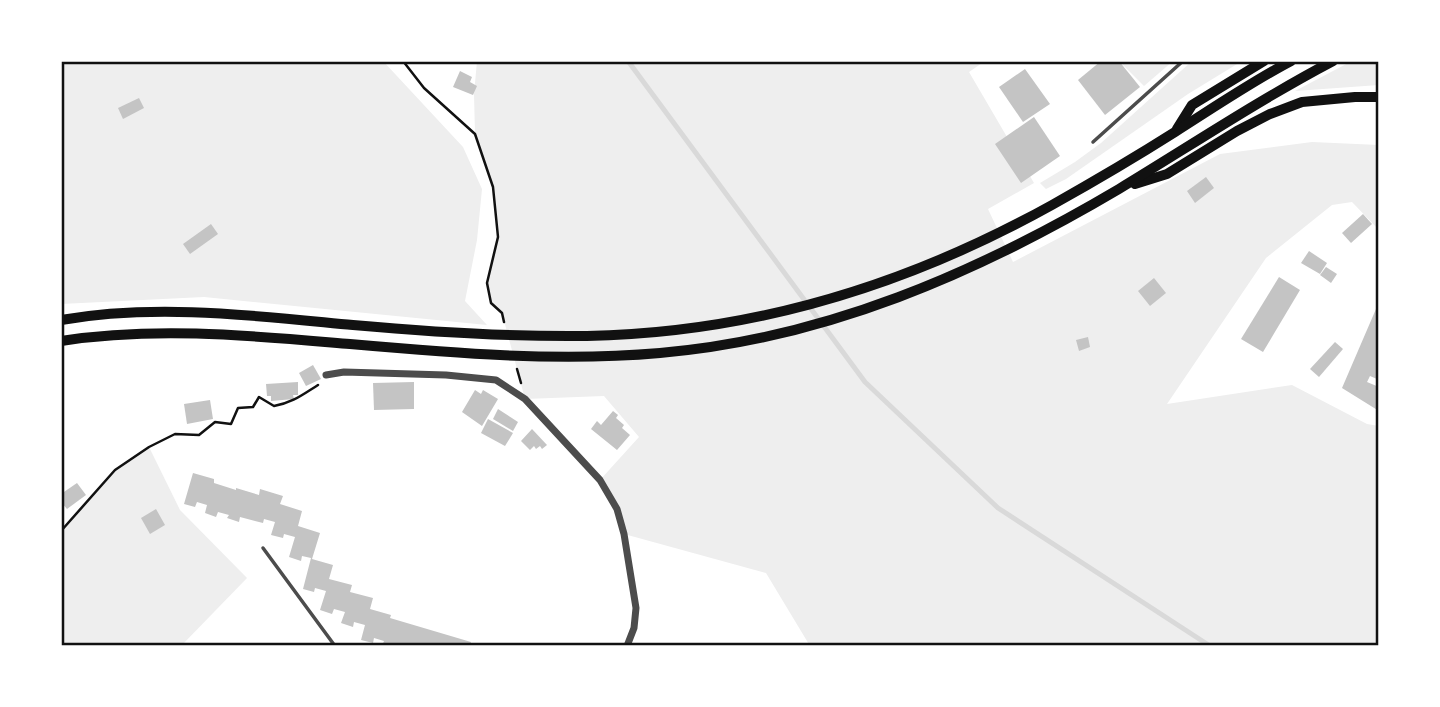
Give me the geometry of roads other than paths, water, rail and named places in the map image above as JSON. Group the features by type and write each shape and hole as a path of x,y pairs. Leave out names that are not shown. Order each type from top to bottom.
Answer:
{"highway":[{"path":"1175,132 1192,105 1264,61"},
{"path":"61,320 146,313 215,314 590,336 712,327 764,317 869,288 925,266 1051,205 1291,61"},
{"path":"61,341 150,333 214,334 500,354 578,356 658,354 766,338 872,309 927,288 1060,222 1119,189 1274,92 1333,61"},
{"path":"1119,189 1167,174 1237,131 1302,102 1379,97"}],"street":[{"path":"326,375 344,372 496,380 525,398 600,480 617,509 624,534 636,608 634,628 627,646"}],"lane":[{"path":"1093,142 1183,61"},
{"path":"262,548 335,646"}],"waterway":[{"path":"628,61 865,382 998,508 1210,646"}]}
